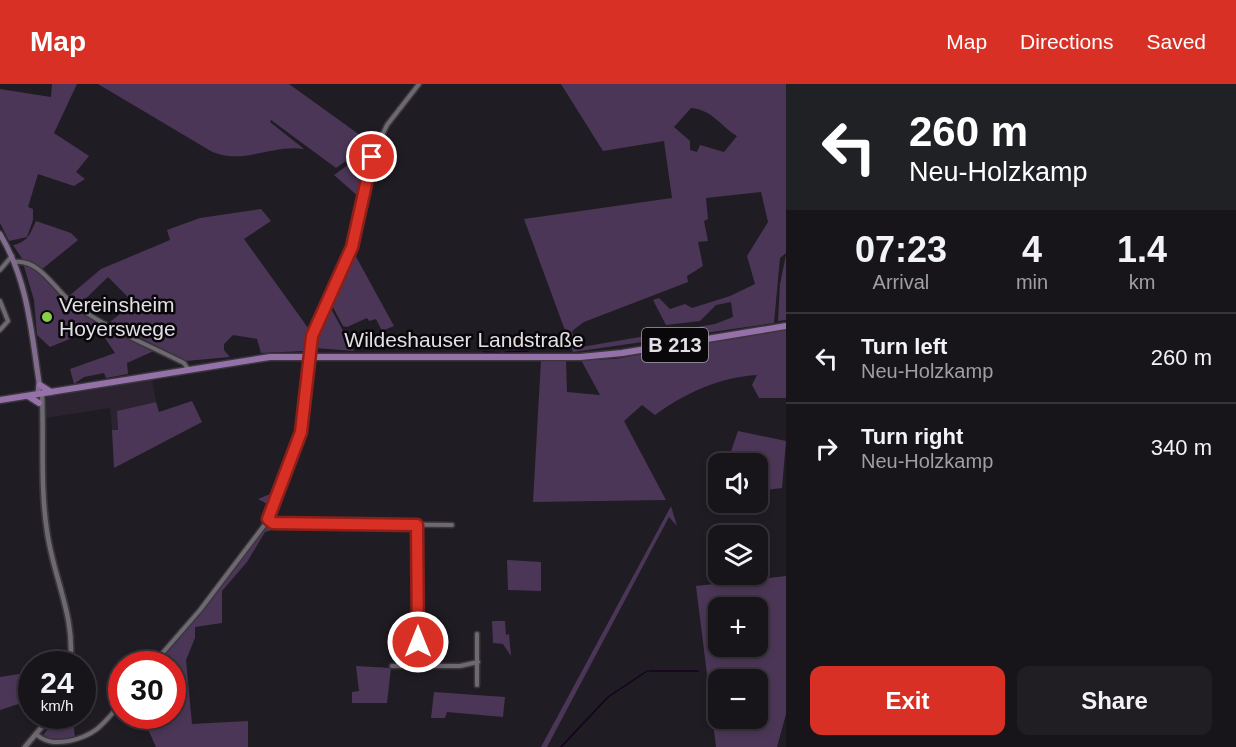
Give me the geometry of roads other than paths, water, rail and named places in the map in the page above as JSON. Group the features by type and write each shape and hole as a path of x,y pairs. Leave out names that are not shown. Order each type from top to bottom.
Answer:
{"main road":[{"path":"0,234 3,245 14,259 29,309 40,394"},
{"name":"Wildeshauser Landstraße","path":"0,400 270,357 587,356 632,352 786,326"},
{"path":"39,383 51,392"},
{"path":"27,396 40,405"}],"street":[{"path":"164,651 243,556 268,519 301,432 310,356 317,322 352,247 376,146 387,125 419,84"},
{"path":"0,270 14,259 24,262 41,271 78,307 184,363 188,369"},
{"path":"0,301 8,321 0,330"},
{"path":"40,394 46,526 50,554 72,626 71,651"},
{"path":"268,519 273,523 452,525"},
{"path":"417,525 418,665"},
{"path":"477,634 477,685"},
{"path":"392,666 460,666 478,662"},
{"path":"37,735 53,745 91,735 108,717"},
{"path":"25,747 41,729"}],"waterway":[{"path":"506,352 528,351"},
{"path":"483,352 501,353"},
{"path":"564,354 575,354"},
{"path":"312,360 322,360"},
{"path":"561,747 608,697 647,671"},
{"path":"649,671 698,671"}],"place":[{"name":"Vereinsheim Hoyerswege","path":"47,317"}]}
